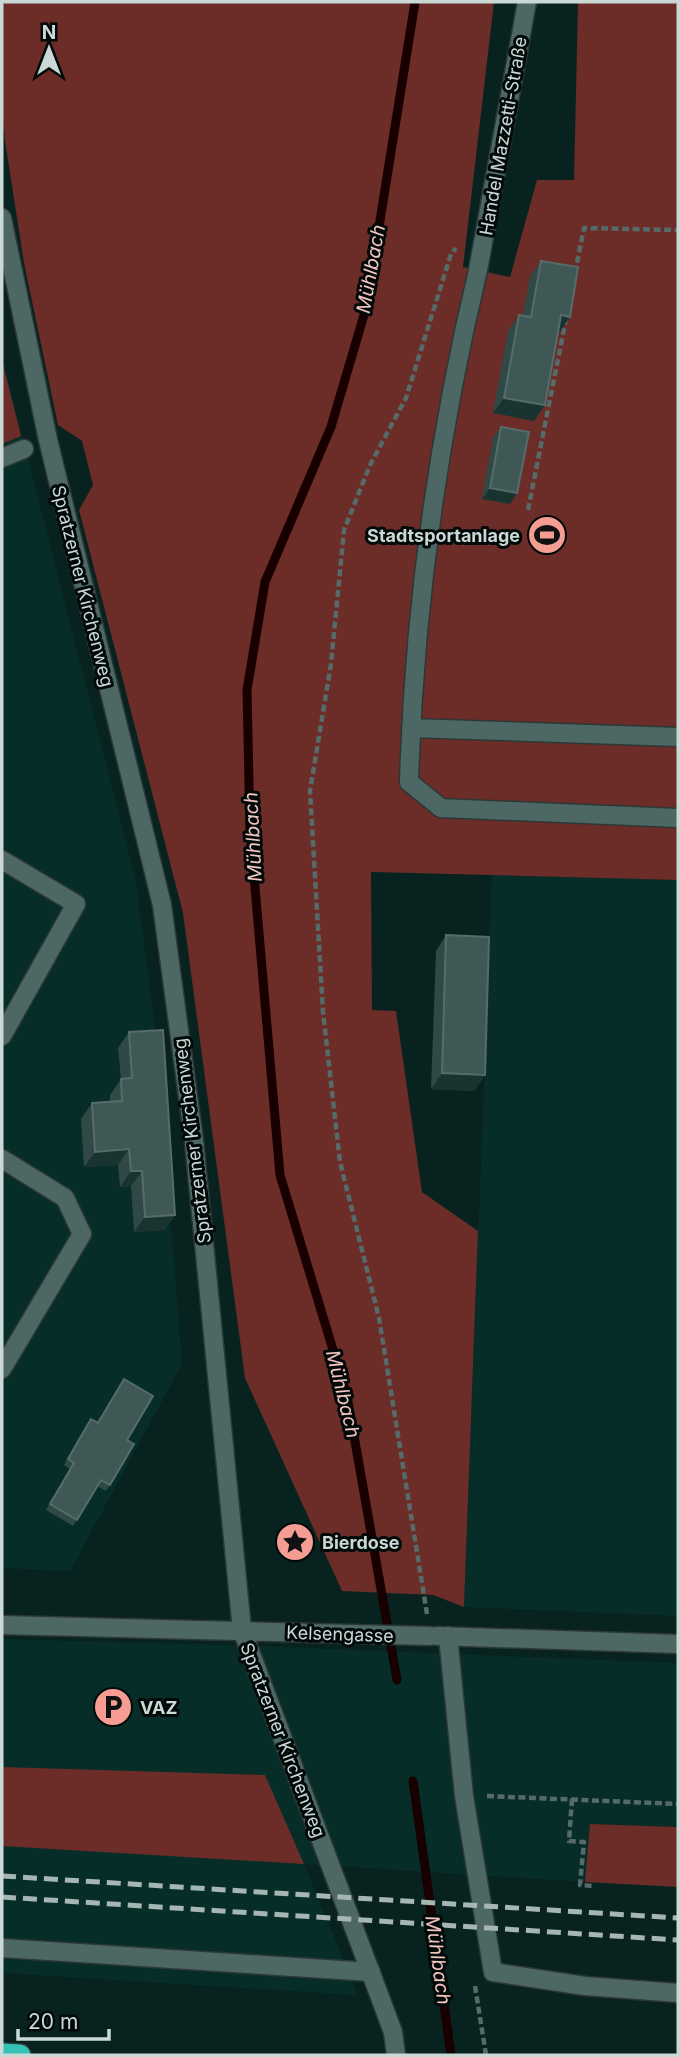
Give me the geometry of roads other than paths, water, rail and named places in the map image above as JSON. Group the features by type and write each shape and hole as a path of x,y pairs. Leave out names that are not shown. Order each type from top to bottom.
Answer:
{"highway":[{"path":"2,2054 20,2055"}],"street":[{"name":"Handel Mazzetti-Straße","path":"527,2 478,270 452,379 423,566 409,782 441,808 678,818"},
{"name":"Spratzerner Kirchenweg","path":"2,218 48,440 162,905 194,1142 242,1630 393,2032 396,2055"},
{"path":"2,458 24,449"},
{"path":"411,728 678,737"},
{"path":"2,860 76,904 2,1035"},
{"path":"2,1159 65,1198 82,1234 2,1369"},
{"name":"Kelsengasse","path":"2,1625 678,1644"},
{"path":"430,1636 464,1796 493,1972 585,1986 678,1993"},
{"path":"2,1948 370,1972"}],"waterway":[{"name":"Mühlbach","path":"397,1680 347,1396 280,1175 250,830 247,690 265,582 331,427 366,308 415,2"},
{"name":"Mühlbach","path":"413,1781 451,2055"}],"railway":[{"path":"2,1876 678,1918"},
{"path":"2,1897 678,1940"}],"place":[{"name":"Stadtsportanlage","path":"547,535"},
{"name":"Bierdose","path":"295,1542"},
{"name":"VAZ","path":"113,1707"}]}
